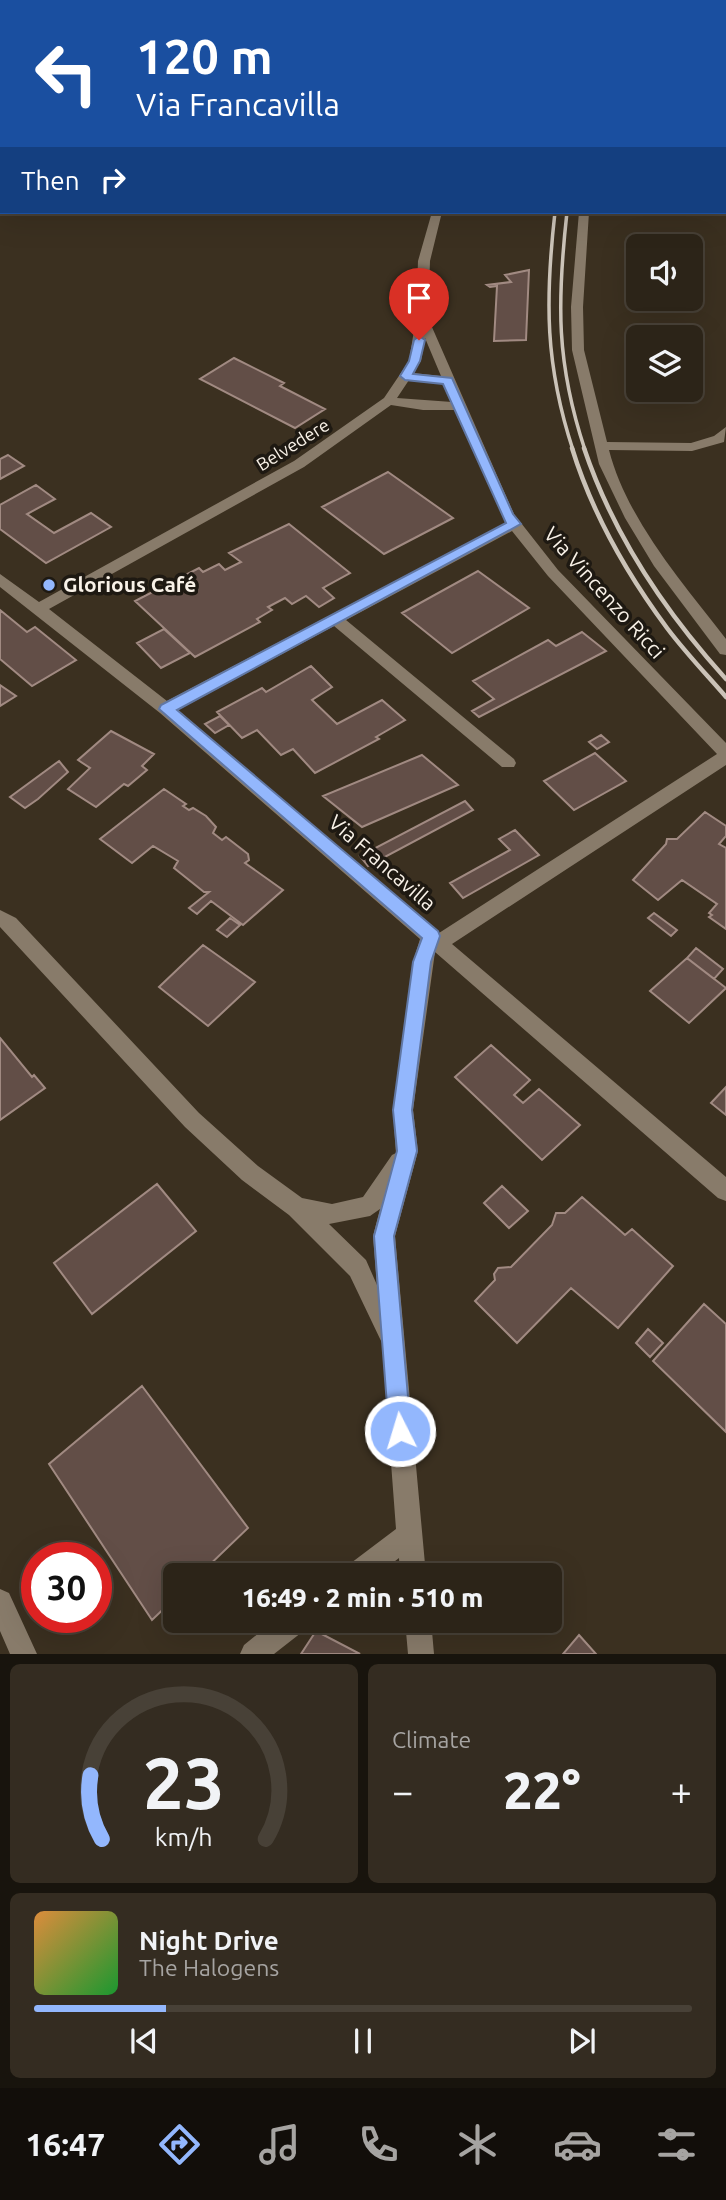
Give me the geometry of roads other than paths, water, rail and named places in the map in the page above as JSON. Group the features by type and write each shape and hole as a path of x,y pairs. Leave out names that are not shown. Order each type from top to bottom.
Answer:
{"street":[{"name":"Belvedere","path":"38,609 299,464 389,401 415,361 422,318 424,261 436,214"},
{"path":"584,214 576,329 583,380 613,482 659,564 726,650"},
{"name":"Via Vincenzo Ricci","path":"422,318 507,515 553,573 726,755"},
{"path":"405,376 448,381"},
{"path":"389,401 423,406 458,406"},
{"path":"603,446 692,446 719,439 726,431"},
{"path":"166,709 514,524"},
{"name":"Via Francavilla","path":"0,579 166,709 726,1191"},
{"path":"335,619 508,762"},
{"path":"412,1563 384,1236 407,1151 403,1110 422,962 435,939 726,755"},
{"path":"0,918 9,923 192,1120 250,1173 297,1208 358,1268 393,1349"},
{"path":"297,1208 332,1214 370,1206 407,1151"},
{"path":"372,1563 409,1535"},
{"path":"0,1602 24,1654"},
{"path":"253,1654 280,1633"},
{"path":"419,1633 421,1654"}],"railway":[{"path":"555,214 549,304 552,361 573,450"},
{"path":"567,214 561,332 569,389 585,450"},
{"path":"572,448 600,519 638,586 674,637 726,697"},
{"path":"584,448 610,511 643,571 662,600 726,679"}],"place":[{"name":"Glorious Café","path":"49,585"}]}
